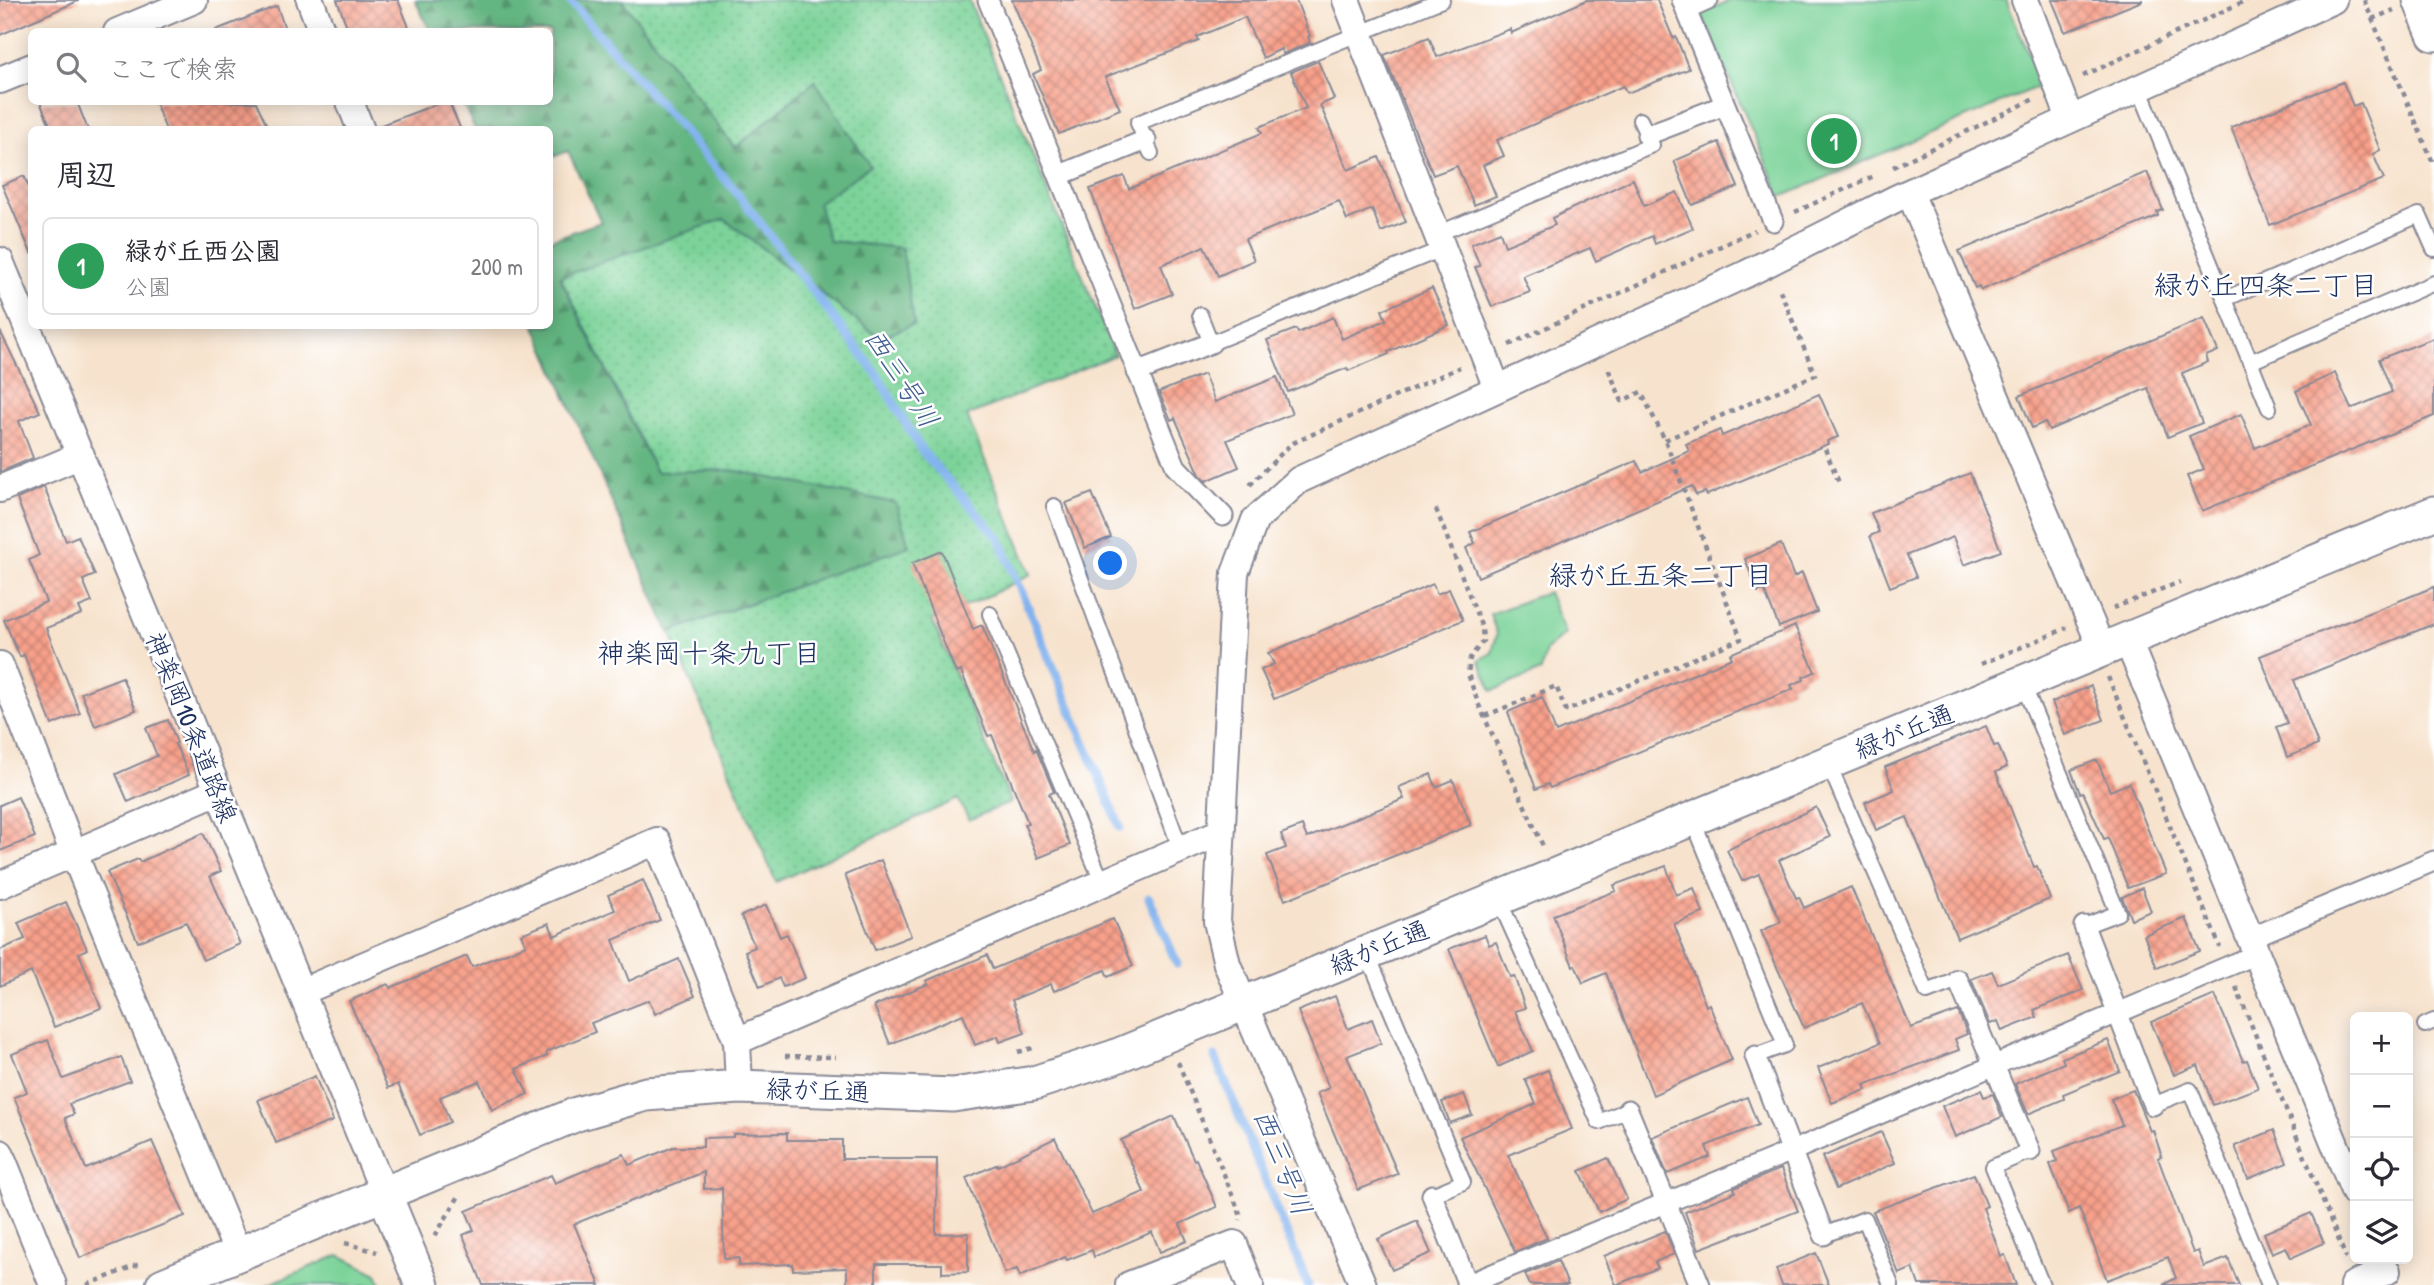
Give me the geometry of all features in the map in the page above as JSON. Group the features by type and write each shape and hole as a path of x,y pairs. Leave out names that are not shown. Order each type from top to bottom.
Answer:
{"street":[{"path":"124,28 162,6 194,0"},
{"path":"310,0 320,28"},
{"path":"988,0 1176,467 1223,516"},
{"path":"1346,0 1497,388"},
{"path":"1708,0 1684,5 1773,221"},
{"path":"2025,0 2070,119"},
{"path":"1363,1285 1227,964 1217,921 1235,573 1255,520 1299,480 1769,263 1910,193 2333,0"},
{"path":"2420,0 2434,34"},
{"path":"0,80 28,69"},
{"path":"351,105 359,126"},
{"path":"1644,128 1725,105"},
{"path":"1060,176 1148,146"},
{"path":"1910,193 2254,946 2350,1182"},
{"name":"神楽岡10条道路線","path":"0,261 21,282 28,302"},
{"name":"神楽岡10条道路線","path":"37,329 81,455 384,1193"},
{"path":"1138,372 1210,343"},
{"path":"0,489 81,455"},
{"name":"緑が丘通","path":"163,1285 589,1111 646,1094 738,1087 953,1095 1034,1083 1114,1057 2434,513"},
{"path":"0,665 74,854 238,1254"},
{"path":"0,885 218,791"},
{"path":"737,1041 1221,832"},
{"path":"302,992 657,841 737,1041 738,1087"},
{"path":"1432,1195 1467,1285 1792,1151 2117,1012 2434,861"},
{"path":"2084,926 2153,1105"},
{"path":"1958,980 2030,1151"},
{"path":"1755,1056 1824,1234"},
{"path":"1628,1110 1700,1285"},
{"path":"0,1153 53,1285"},
{"path":"384,1193 422,1285"},
{"path":"1129,1285 1234,1244 1250,1285"},
{"path":"2353,1285 2387,1272"}],"lane":[{"path":"1148,146 1138,123 1442,0"},
{"path":"2140,90 2269,408"},
{"path":"1200,315 1210,343 1652,145 1644,128"},
{"path":"2225,299 2419,215 2434,249"},
{"path":"2250,362 2434,283"},
{"path":"1054,506 1181,850"},
{"path":"990,614 1103,884"},
{"path":"2022,682 2118,913 2084,926"},
{"path":"1827,762 1927,992 1958,980"},
{"path":"1692,818 1785,1045 1755,1056"},
{"path":"1498,898 1599,1122 1628,1110"},
{"path":"1367,952 1464,1182 1432,1195"},
{"path":"2153,1105 2190,1090 2269,1285"},
{"path":"2030,1151 1993,1167 2042,1285"},
{"path":"1824,1234 1865,1219 1891,1285"}],"path":[{"path":"1223,516 1258,476 1292,444 1883,172 2247,0"},
{"path":"2364,0 2434,165"},
{"path":"1665,440 1815,375 1769,263"},
{"path":"1485,716 1556,686 1566,711 1741,639 1665,440 1641,392 1622,401 1597,343"},
{"path":"1825,449 1840,485"},
{"path":"1436,509 1482,628 1483,640 1469,658 1468,674 1478,703 1543,846"},
{"path":"1176,1058 1241,1216 1234,1244"},
{"path":"440,1248 435,1236 461,1193"},
{"path":"339,1241 383,1254"}],"green space":[{"path":"415,0 622,0 735,148 815,81 870,166 818,203 829,241 902,248 914,324 880,338 724,219 560,277 656,472 731,470 896,503 909,546 669,632 536,329 553,329 553,239 601,222 568,151 553,157 553,126 474,126 463,105 553,105 553,28 429,28"},
{"path":"622,0 969,0 1115,355 967,416 1031,574 932,620 1011,802 969,820 958,799 776,882 670,632 908,546 896,503 731,470 656,472 560,276 724,219 880,338 902,248 829,241 817,204 815,82 735,148"},
{"path":"1732,0 2006,0 2042,85 1781,197 1701,13"},
{"path":"1548,592 1565,634 1546,650 1541,671 1492,691 1479,660 1492,653 1497,634 1490,614"},
{"path":"339,1255 377,1274 382,1285 267,1285"}],"building":[{"path":"0,0 78,0 78,1 0,35"},
{"path":"337,0 398,0 409,28 348,28"},
{"path":"1012,0 1296,0 1310,36 1310,43 1283,54 1281,49 1263,58 1245,17 1197,37 1199,41 1105,77 1120,109 1059,134 1033,74 1041,70"},
{"path":"1587,0 1657,0 1689,69 1627,93 1623,86 1497,140 1504,156 1483,165 1496,196 1474,205 1457,166 1433,175 1384,55 1429,37 1437,57 1510,29 1511,33"},
{"path":"2052,0 2142,0 2142,1 2065,32"},
{"path":"277,6 285,28 221,28"},
{"path":"1318,61 1334,99 1320,105 1348,170 1379,157 1406,222 1381,232 1372,209 1347,220 1339,201 1245,239 1254,260 1218,276 1204,246 1161,265 1172,294 1135,309 1090,189 1124,176 1129,189 1262,133 1259,127 1306,108 1291,72"},
{"path":"2343,82 2353,106 2361,103 2380,150 2373,154 2384,179 2270,225 2231,127"},
{"path":"41,105 78,105 86,126 50,126"},
{"path":"156,105 257,105 267,126 164,126"},
{"path":"434,105 450,105 459,126 379,126"},
{"path":"1719,142 1738,187 1692,205 1674,161"},
{"path":"2147,172 2163,210 2157,212 2158,216 1981,290 1979,286 1975,288 1959,251"},
{"path":"24,176 28,185 28,246 2,185"},
{"path":"1633,179 1644,206 1677,192 1693,228 1655,244 1652,236 1596,261 1590,248 1523,276 1530,292 1492,307 1475,267 1480,266 1471,244 1500,232 1505,246 1555,225 1552,218"},
{"path":"1432,288 1449,325 1388,352 1389,354 1288,392 1267,340 1296,329 1298,333 1333,317 1342,339 1386,320 1382,310"},
{"path":"2204,318 2218,351 2206,356 2208,362 2182,373 2202,423 2168,437 2148,388 2049,430 2045,422 2032,428 2019,396"},
{"path":"0,331 40,412 19,421 33,458 0,472"},
{"path":"2434,338 2434,416 2202,511 2187,476 2204,469 2189,436 2241,414 2255,448 2311,425 2296,391 2335,373 2351,409 2392,392 2379,359"},
{"path":"1204,374 1215,402 1277,377 1292,414 1227,440 1239,467 1206,481 1200,475 1175,418 1171,420 1159,392"},
{"path":"1819,394 1838,437 1827,441 1828,444 1707,495 1705,492 1696,495 1692,486 1478,577 1466,548 1475,543 1470,532 1636,461 1642,472 1689,451 1686,444 1720,430 1722,436"},
{"path":"1970,473 2001,551 1964,565 1953,537 1907,555 1916,577 1890,587 1870,536 1879,532 1871,513"},
{"path":"44,487 66,541 78,536 95,575 83,580 92,602 79,607 82,614 46,628 80,713 52,725 24,655 20,657 4,620 46,602 29,560 39,555 17,499"},
{"path":"1092,493 1111,537 1085,548 1066,503"},
{"path":"1781,544 1794,577 1802,573 1817,612 1779,627 1764,590 1758,592 1745,559"},
{"path":"942,551 973,629 982,625 1034,751 1036,749 1054,792 1049,794 1070,845 1038,858 1024,824 1028,823 992,735 988,736 961,671 956,673 912,563"},
{"path":"1433,584 1437,594 1449,589 1463,620 1274,699 1261,670 1274,664 1268,653"},
{"path":"2434,587 2434,624 2294,680 2318,745 2287,757 2276,727 2287,723 2260,656"},
{"path":"1795,626 1815,672 1791,685 1793,689 1550,788 1548,784 1536,789 1508,712 1542,697 1556,732 1732,658 1730,654"},
{"path":"122,677 136,710 95,726 81,693"},
{"path":"2091,686 2104,720 2065,735 2052,702"},
{"path":"168,720 189,775 128,802 116,774 157,756 146,728"},
{"path":"1986,726 2007,767 1996,772 2034,867 2037,866 2050,899 1957,938 1907,817 1876,830 1865,802 1894,790 1885,767"},
{"path":"2097,760 2110,791 2129,783 2166,874 2128,888 2108,838 2104,839 2071,770"},
{"path":"1431,774 1436,787 1453,780 1471,825 1285,900 1267,855 1286,848 1281,834 1302,826 1307,838 1404,799 1399,787"},
{"path":"18,797 35,837 0,851 0,805"},
{"path":"1816,807 1830,837 1779,860 1796,898 1799,897 1804,908 1851,887 1911,1028 1958,1011 1967,1034 1955,1039 1959,1050 1864,1085 1866,1090 1832,1103 1818,1068 1880,1043 1862,1003 1804,1028 1761,931 1781,922 1759,874 1742,881 1727,850"},
{"path":"203,833 221,871 210,876 240,944 203,960 186,922 138,942 107,872 138,859 140,862"},
{"path":"881,860 911,936 875,950 845,875"},
{"path":"1666,866 1676,895 1694,888 1703,913 1674,924 1706,1006 1709,1004 1732,1060 1653,1095 1606,973 1583,983 1575,965 1573,966 1553,915 1616,891 1614,885"},
{"path":"643,880 660,920 613,940 629,981 679,959 695,996 655,1014 649,1000 591,1023 595,1032 546,1052 547,1056 516,1069 528,1094 492,1110 479,1081 440,1097 450,1122 420,1135 398,1084 388,1088 349,1001 388,984 390,988 467,956 472,967 526,945 521,934 549,923 554,936 615,910 608,895"},
{"path":"2142,888 2151,911 2131,919 2122,897"},
{"path":"66,902 87,949 79,953 101,1008 54,1027 31,972 0,986 0,950 25,939 18,923"},
{"path":"766,905 780,937 787,934 805,978 783,987 779,978 760,987 745,951 755,947 741,916"},
{"path":"2186,918 2200,951 2157,968 2144,935"},
{"path":"1113,919 1133,966 1108,977 1105,970 1054,991 1051,984 1012,1000 1025,1033 1000,1042 998,1036 975,1045 963,1014 890,1044 874,1006 928,984 926,981 987,955 993,969"},
{"path":"1485,935 1489,945 1496,942 1510,977 1514,976 1525,1008 1515,1011 1533,1051 1498,1067 1449,949"},
{"path":"2068,955 2083,990 2034,1010 2037,1017 2002,1031 1998,1021 1990,1024 1971,979 1992,971 1998,984"},
{"path":"2215,995 2243,1061 2247,1060 2258,1088 2213,1105 2198,1065 2174,1075 2151,1022"},
{"path":"1335,996 1348,1029 1372,1019 1381,1043 1347,1056 1398,1174 1358,1190 1317,1093 1329,1088 1298,1011"},
{"path":"48,1040 63,1079 121,1057 130,1081 69,1104 74,1114 65,1118 86,1169 152,1141 185,1216 80,1258 14,1097 27,1092 12,1054"},
{"path":"2108,1040 2120,1071 2063,1094 2064,1099 2028,1114 2015,1084 2064,1063 2062,1058"},
{"path":"1548,1070 1572,1129 1508,1155 1547,1238 1515,1252 1460,1137 1536,1104 1525,1079"},
{"path":"315,1076 333,1121 276,1143 258,1100"},
{"path":"1981,1090 1984,1097 1993,1094 2002,1117 1955,1137 1942,1106"},
{"path":"2133,1090 2150,1131 2153,1130 2162,1157 2158,1158 2193,1253 2198,1251 2204,1267 2228,1258 2239,1285 2163,1285 2176,1278 2168,1257 2107,1280 2079,1208 2069,1213 2050,1164 2057,1161 2054,1151 2122,1125 2111,1099"},
{"path":"1464,1094 1472,1115 1450,1123 1442,1102"},
{"path":"1747,1097 1758,1125 1706,1146 1710,1157 1667,1174 1652,1137"},
{"path":"1174,1116 1217,1207 1180,1224 1187,1241 1160,1252 1152,1232 1094,1257 1092,1250 1067,1260 1065,1257 1020,1276 1017,1269 1005,1273 966,1178 998,1166 1055,1138 1092,1214 1144,1192 1121,1140"},
{"path":"2274,1130 2287,1163 2248,1179 2235,1146"},
{"path":"1881,1132 1895,1163 1836,1189 1822,1157"},
{"path":"787,1133 787,1140 842,1140 842,1159 937,1159 936,1234 968,1233 968,1272 942,1273 942,1264 876,1264 876,1285 847,1285 847,1268 793,1270 793,1264 739,1266 739,1258 724,1259 722,1188 704,1189 704,1172 574,1224 600,1285 483,1285 463,1235 474,1230 466,1211 551,1175 555,1183 624,1154 629,1165 673,1147 703,1147 703,1138 733,1137 733,1134"},
{"path":"1608,1158 1627,1199 1599,1212 1580,1171"},
{"path":"1781,1169 1798,1211 1699,1249 1685,1212 1735,1192 1734,1188"},
{"path":"1974,1174 1987,1206 1983,1208 2001,1256 2005,1255 2016,1285 1919,1285 1913,1268 1899,1274 1873,1211"},
{"path":"2311,1213 2324,1243 2291,1258 2286,1247 2272,1253 2264,1233"},
{"path":"1417,1221 1431,1253 1392,1270 1378,1239"},
{"path":"1665,1231 1674,1254 1655,1262 1658,1268 1616,1285 1604,1256"},
{"path":"1816,1253 1829,1285 1782,1285 1776,1269"},
{"path":"1558,1261 1568,1285 1530,1285 1525,1274"}],"waterway":[{"name":"西三号川","path":"569,0 733,188 876,373 922,451 999,538 1120,827"},
{"name":"西三号川","path":"1149,898 1177,964"},
{"name":"西三号川","path":"1215,1057 1308,1285"}],"place":[{"name":"緑が丘西公園","path":"1834,141"}],"district":[{"name":"緑が丘四条二丁目","path":"2266,285"},
{"name":"緑が丘五条二丁目","path":"1661,575"},
{"name":"神楽岡十条九丁目","path":"709,653"}]}
